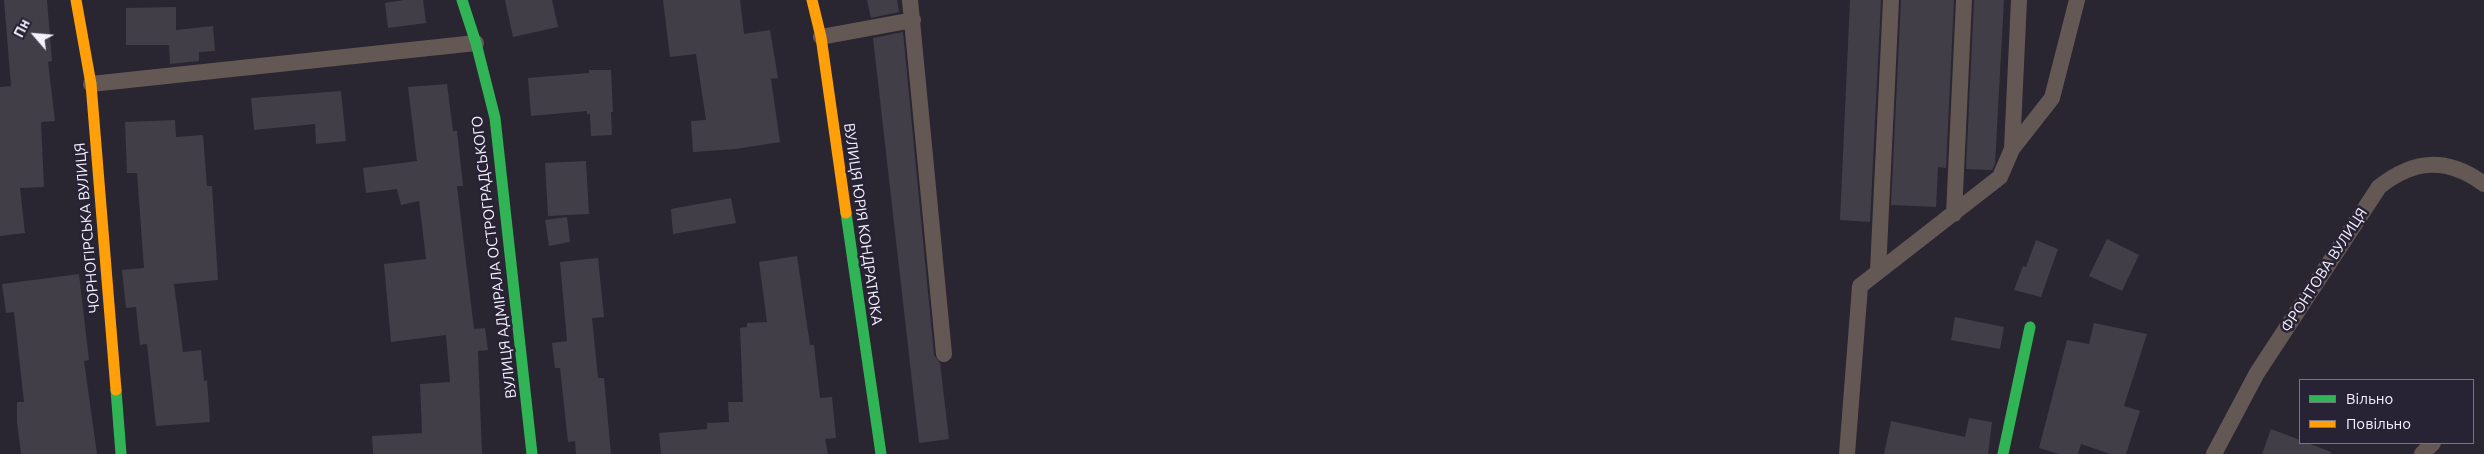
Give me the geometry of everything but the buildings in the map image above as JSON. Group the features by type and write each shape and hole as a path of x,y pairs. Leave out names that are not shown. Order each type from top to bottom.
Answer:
{"street":[{"name":"ЧОРНОГІРСЬКА ВУЛИЦЯ","path":"76,0 91,84 121,454"},
{"name":"ВУЛИЦЯ АДМІРАЛА ОСТРОГРАДСЬКОГО","path":"462,0 476,43 495,118 532,454"},
{"name":"ВУЛИЦЯ ЮРІЯ КОНДРАТЮКА","path":"812,0 821,37 881,454"},
{"path":"2004,454 2030,327"}],"lane":[{"path":"910,0 944,354"},
{"path":"1878,271 1891,0"},
{"path":"1954,214 1964,0"},
{"path":"2012,149 2019,0"},
{"path":"1847,454 1860,286 2000,177 2012,149 2052,98 2078,0"},
{"path":"821,37 912,20"},
{"path":"91,84 476,43"},
{"name":"ФРОНТОВА ВУЛИЦЯ","path":"2214,454 2257,373 2379,187 2393,176 2409,168 2426,165 2444,165 2461,170 2484,184"},
{"path":"2422,454 2432,444"}],"traffic: fast":[{"path":"462,0 476,43 495,118 532,454"},
{"path":"846,213 881,454"},
{"path":"2003,454 2030,327"},
{"path":"116,390 121,454"}],"traffic: slow":[{"path":"76,0 91,84 116,390"},
{"path":"812,0 821,37 846,213"}]}
